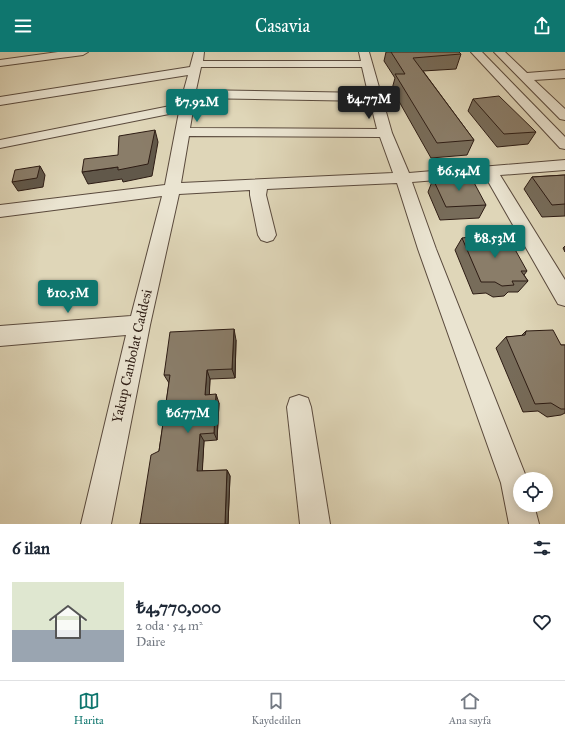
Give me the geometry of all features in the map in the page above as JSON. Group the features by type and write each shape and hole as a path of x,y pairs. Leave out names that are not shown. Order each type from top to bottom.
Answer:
{"street":[{"path":"0,63 83,52"},
{"path":"476,52 565,144"},
{"path":"499,52 565,116"},
{"path":"0,101 196,62 365,58 385,133 403,178 427,249 515,483 524,524"},
{"name":"Yakup Canbolat Caddesi","path":"96,524 139,325 172,189 183,132 186,107 196,62"},
{"path":"524,77 565,74"},
{"path":"190,94 376,97"},
{"path":"0,144 186,107"},
{"path":"183,132 385,133"},
{"path":"0,211 172,189 403,178 565,165"},
{"path":"490,171 565,298"},
{"path":"259,184 258,195 267,235"},
{"path":"0,336 139,325"},
{"path":"299,407 315,524"}],"building":[{"path":"391,52 459,52 461,54 413,58 474,140 437,143 395,74 405,74"},
{"path":"499,96 536,132 504,134 473,99"},
{"path":"155,130 148,164 118,170 118,167 82,172 84,159 118,155 119,136"},
{"path":"40,166 37,178 12,182 15,170"},
{"path":"565,175 565,204 552,205 532,177"},
{"path":"471,177 486,205 446,207 433,179"},
{"path":"479,233 501,233 507,243 512,244 527,271 521,271 528,281 512,281 514,285 502,286 495,282 481,282 462,238 477,236"},
{"path":"234,329 232,369 207,370 205,395 216,394 214,433 200,434 197,471 227,470 225,524 140,524 151,455 159,451 170,375 164,375 170,332"},
{"path":"553,330 561,345 565,345 565,409 561,409 551,403 535,404 506,337 525,335 526,331"}]}
